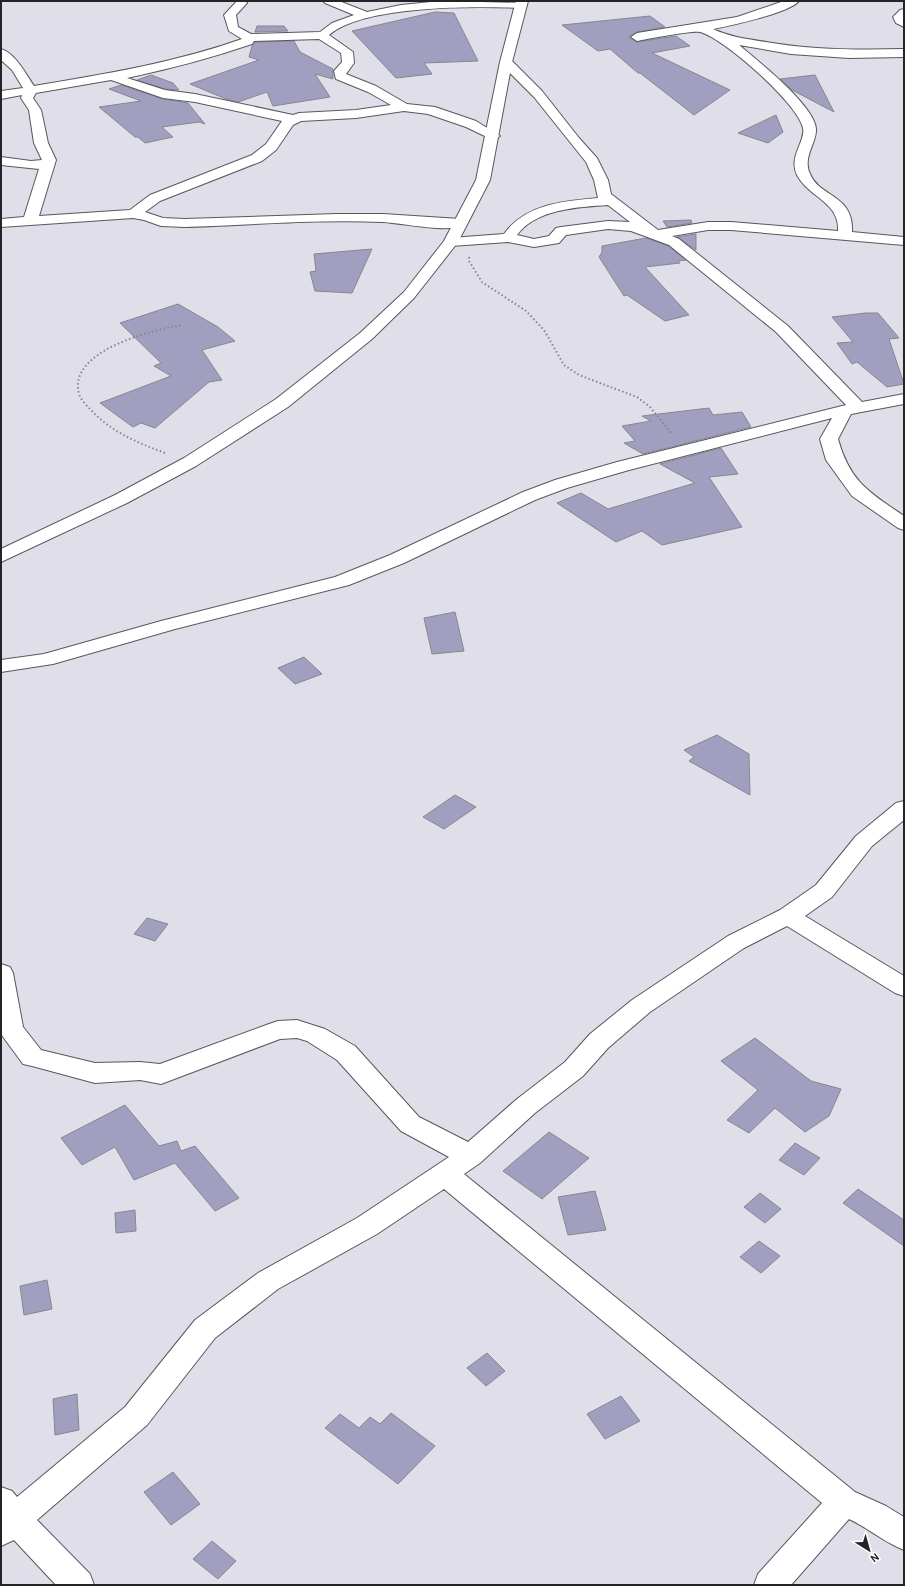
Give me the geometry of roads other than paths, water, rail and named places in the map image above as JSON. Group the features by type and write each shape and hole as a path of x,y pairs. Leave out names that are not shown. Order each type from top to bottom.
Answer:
{"main road":[{"path":"1,556 114,502 190,462 282,403 366,336 409,295 451,242 483,180 493,136 506,62 522,3 442,4 417,6 366,16 341,23 323,35 249,38 237,33 233,29 230,22 230,15 236,2 254,1"},
{"path":"329,1 366,16"},
{"path":"637,37 700,27 757,15 793,1"},
{"path":"745,5 757,15"},
{"path":"904,12 899,17 900,21 904,24"},
{"path":"700,27 725,39 791,50 870,55 904,53"},
{"path":"323,35 347,52 348,64 340,70 340,76 372,89 404,107"},
{"path":"1,95 170,64 225,49 248,41 249,38"},
{"path":"725,39 799,108 810,126 801,163 803,175 806,181 836,204 845,219 845,236"},
{"path":"1,54 16,68 31,90"},
{"path":"506,62 538,94 574,141 592,161 601,180 604,196 655,235 708,226 904,242"},
{"path":"110,76 144,89 163,94 195,98 293,118 356,114 404,107 430,110 471,124 493,136"},
{"path":"30,220 37,196 43,186 45,171 49,160 41,143 41,136 35,110 28,98 31,90"},
{"path":"133,214 155,198 257,158 271,147 286,125 293,118"},
{"path":"1,161 31,165 48,165"},
{"path":"508,238 521,223 532,215 564,207 612,201"},
{"path":"1,223 133,214 147,216 161,222 185,223 383,218 424,222 460,223"},
{"path":"451,242 508,238 534,243 554,240 561,230 608,225 633,227 674,242 709,272 742,295 782,329 852,409"},
{"path":"1,666 46,660 168,624 342,581 397,559 529,496 561,484 852,409 904,399"},
{"path":"852,409 829,439 835,460 858,492 904,524"},
{"path":"78,1585 6,1517 136,1416 205,1329 268,1281 367,1226 470,1156 526,1106 574,1069 599,1041 641,1006 736,942 788,916 824,891 864,841 904,808"},
{"path":"788,916 904,987"},
{"path":"1,973 11,1029 32,1057 95,1073 140,1071 161,1074 278,1030 297,1029 316,1036 346,1054 410,1124 470,1156"},
{"path":"445,1174 844,1502 875,1516 904,1536"},
{"path":"770,1585 844,1502"}]}
